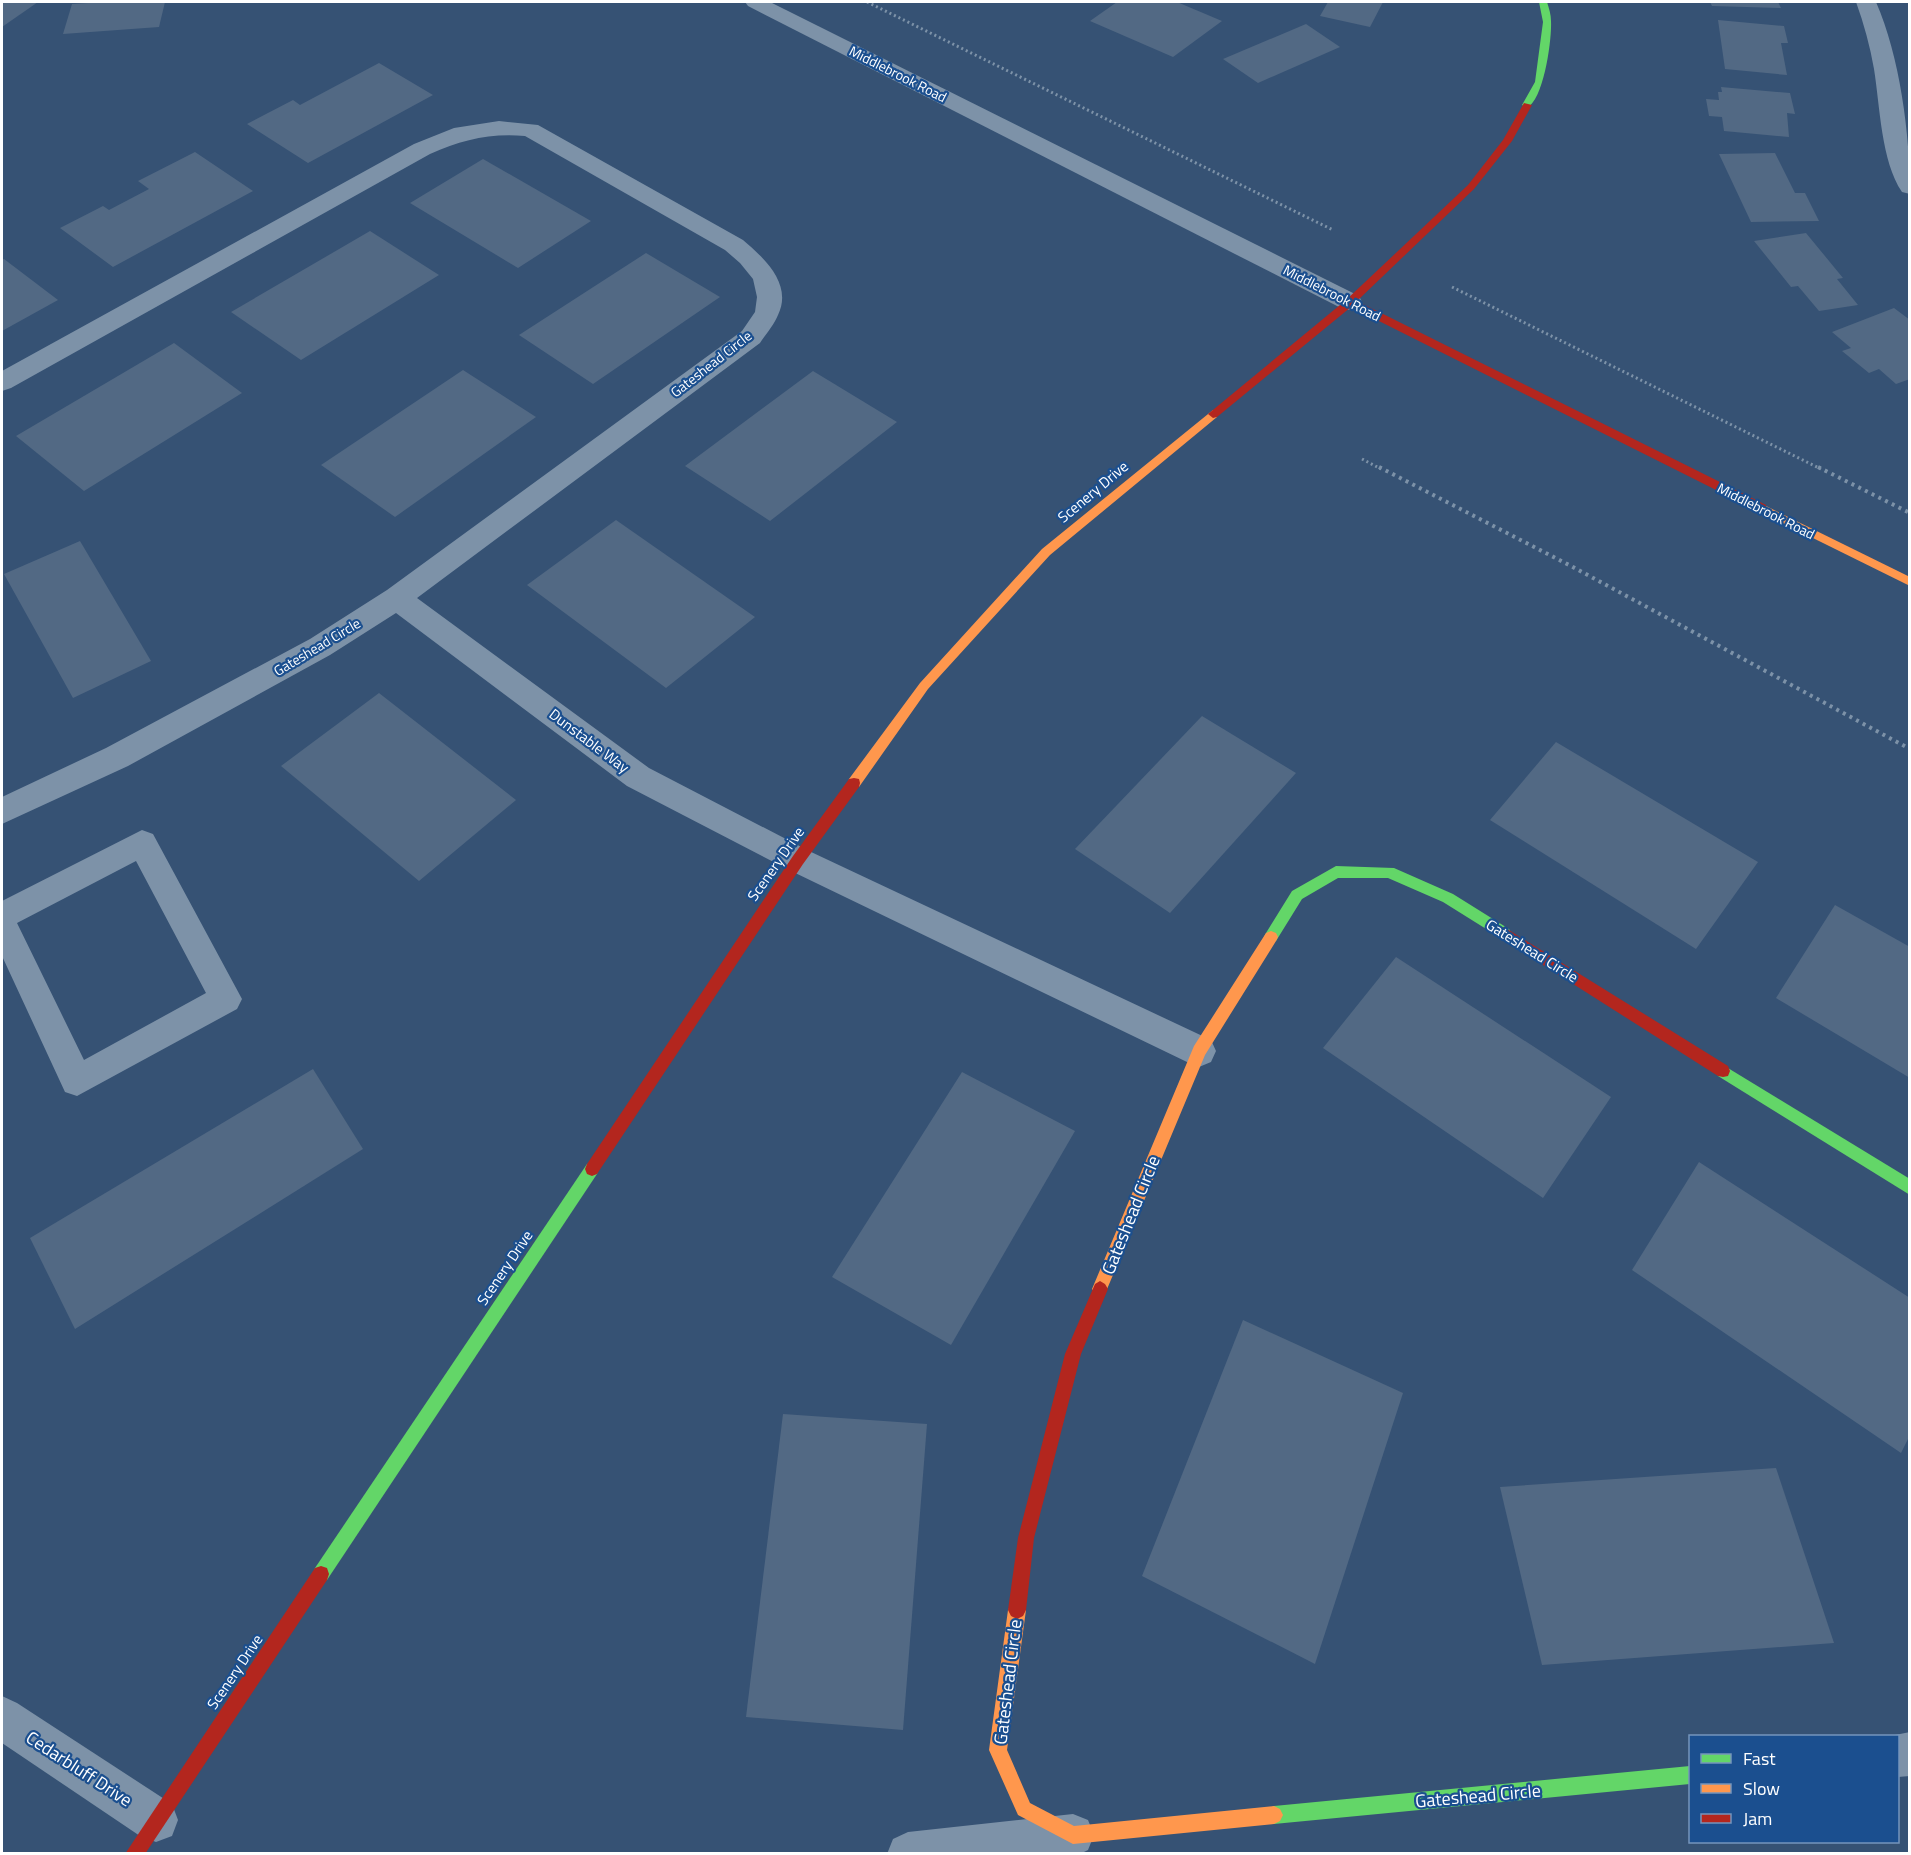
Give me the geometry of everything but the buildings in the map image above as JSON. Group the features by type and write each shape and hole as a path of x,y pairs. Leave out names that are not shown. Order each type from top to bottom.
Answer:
{"street":[{"name":"Middlebrook Road","path":"755,2 1910,582"},
{"name":"Scenery Drive","path":"145,1837 798,860 924,686 1046,552 1350,302 1471,187 1507,141 1539,82 1547,22 1543,2"},
{"path":"1866,2 1874,17 1883,51 1899,162 1910,187"},
{"name":"Gateshead Circle","path":"2,382 422,149 461,132 498,126 530,130 734,245 761,268 768,288 768,310 751,337 397,598 320,647 219,704 117,758 2,810"},
{"name":"Dunstable Way","path":"397,598 638,777 798,860"},
{"path":"798,860 1199,1051"},
{"name":"Gateshead Circle","path":"1689,1775 1073,1835 1024,1809 998,1750 1026,1539 1073,1354 1199,1051 1296,895 1336,872 1389,872 1448,898 1910,1188"},
{"name":"Cedarbluff Drive","path":"2,1718 145,1837"}],"lane":[{"path":"2,916 142,843 226,999 77,1081 2,924"},
{"path":"908,1854 1073,1835"}],"path":[{"path":"867,2 1333,230"},
{"path":"1452,287 1910,513"},
{"path":"1362,459 1571,566 1910,749"}],"traffic: fast":[{"path":"1527,105 1539,82 1547,22 1543,2"},
{"path":"1271,937 1297,895 1336,872 1389,872 1448,898 1504,933"},
{"path":"1723,1071 1910,1188"},
{"path":"321,1574 592,1169"},
{"path":"1274,1815 1689,1775"}],"traffic: slow":[{"path":"854,783 924,686 1046,552 1213,414"},
{"path":"1762,508 1910,582"},
{"path":"1100,1289 1199,1051 1271,937"},
{"path":"1017,1610 998,1750 1024,1809 1073,1835 1274,1815"}],"traffic: jam":[{"path":"1213,414 1350,302 1471,187 1507,141 1527,105"},
{"path":"1350,302 1762,508"},
{"path":"592,1169 798,860 854,783"},
{"path":"1504,933 1723,1071"},
{"path":"1017,1610 1026,1538 1073,1354 1100,1289"},
{"path":"134,1854 321,1574"}]}
